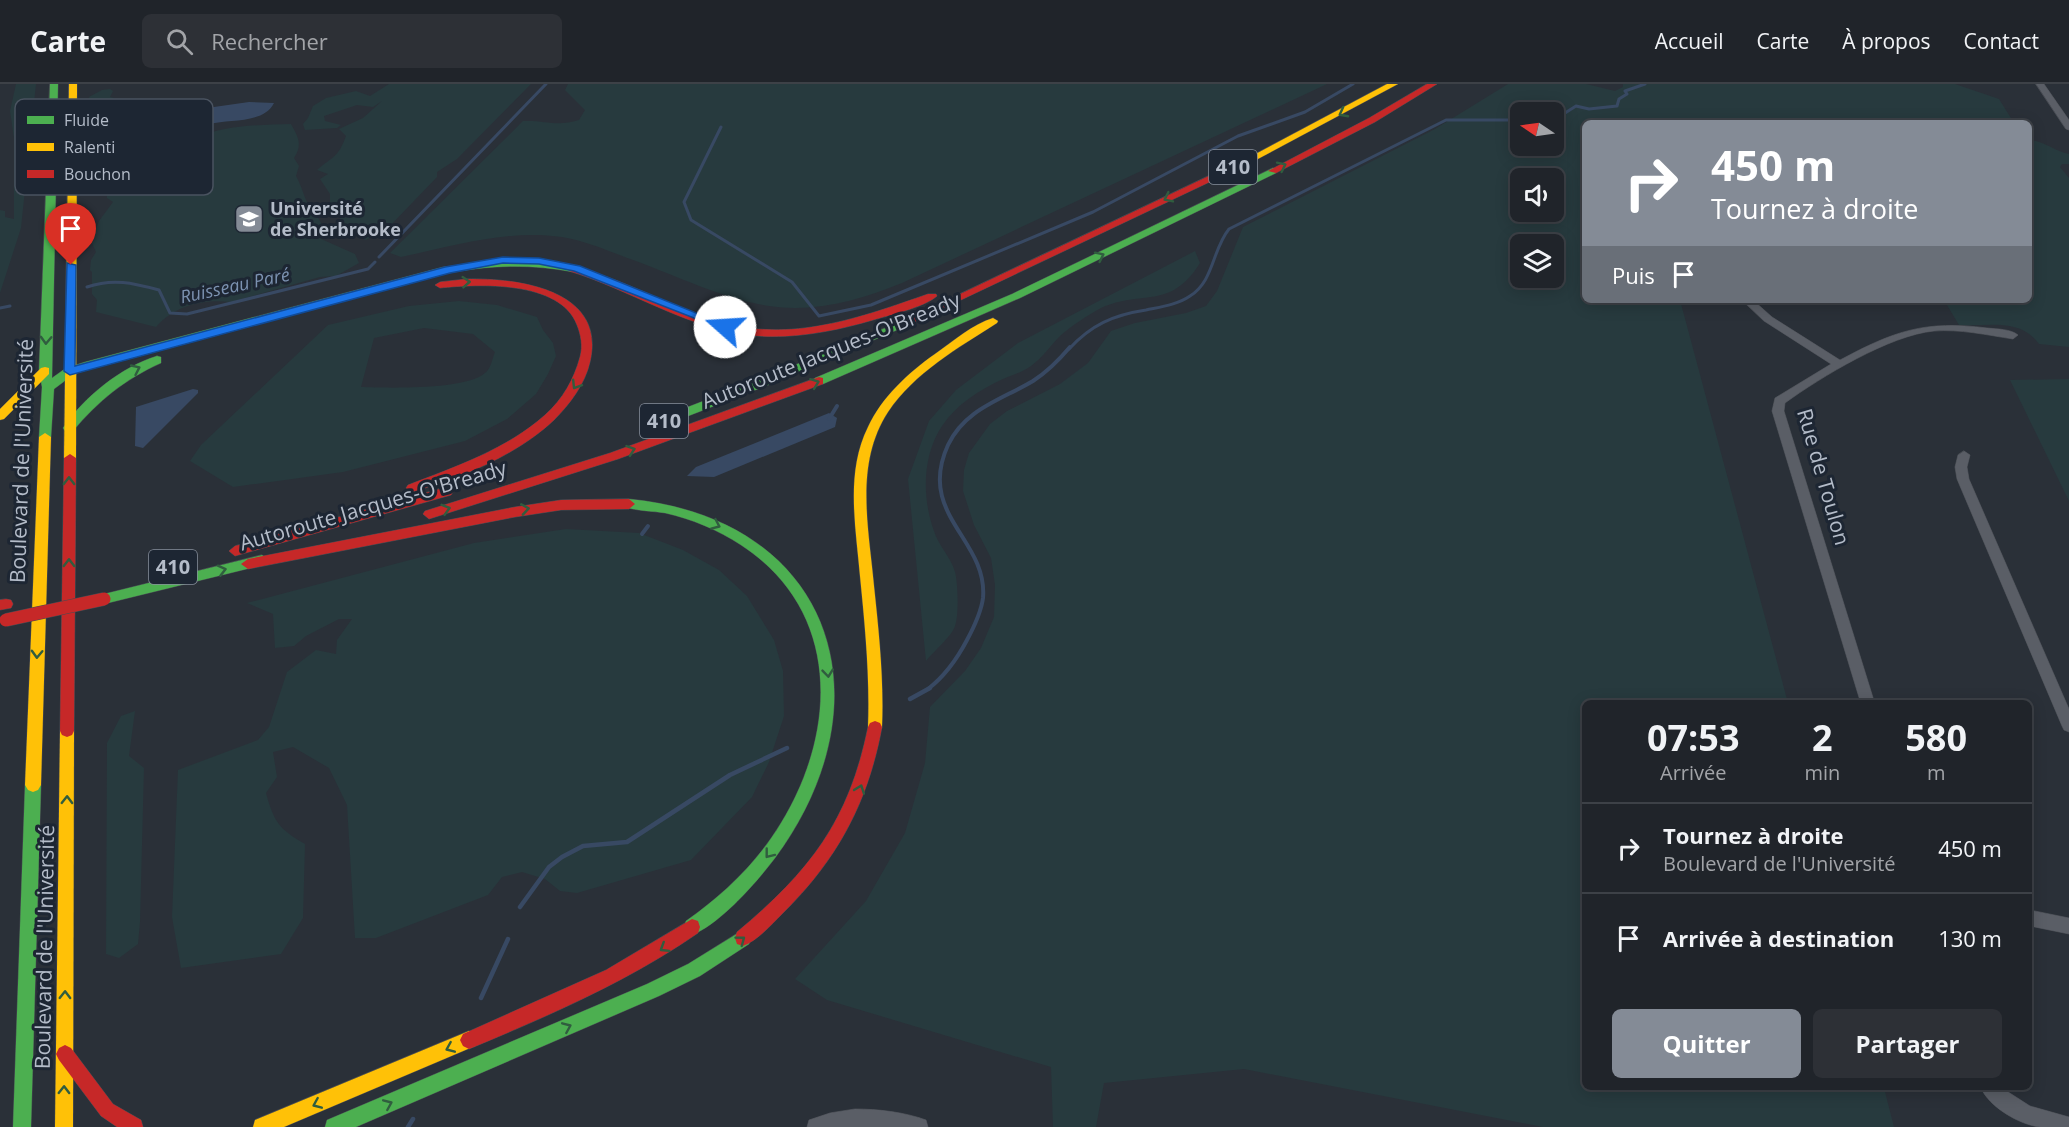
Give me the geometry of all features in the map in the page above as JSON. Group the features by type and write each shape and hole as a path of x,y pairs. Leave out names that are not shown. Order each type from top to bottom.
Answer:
{"main road":[{"name":"Boulevard de l'Université","path":"54,84 54,99"},
{"name":"Boulevard de l'Université","path":"73,84 73,99"},
{"name":"Autoroute Jacques-O'Bready","path":"637,431 761,385 866,342 1321,124 1394,84"},
{"name":"Autoroute Jacques-O'Bready","path":"3,621 248,564 484,497 706,424 910,344 1065,273 1338,139 1433,84"},
{"name":"Boulevard de l'Université","path":"21,1125 41,512 48,387 45,371 51,195"},
{"name":"Boulevard de l'Université","path":"64,1127 72,195"},
{"path":"48,387 70,371 442,271 492,261 529,260 563,265 712,322 740,330 780,333 823,329 870,318 1070,246"},
{"path":"334,1127 628,1001 688,972 720,954 750,933 783,904 808,877 837,837 857,799 868,765 875,730 876,686 860,489 862,460 869,434 890,400 922,369 1065,273"},
{"path":"69,428 101,390 121,376 149,363 420,289 474,281 519,285 555,298 579,319 586,332 588,348 582,375 565,401 530,433 495,453 456,471 241,550"},
{"path":"0,416 45,371"},
{"name":"Autoroute Jacques-O'Bready","path":"222,555 461,488"},
{"path":"248,564 542,506 610,502 670,509 697,517 733,533 764,553 790,578 809,607 820,634 827,662 830,693 826,731 820,757 793,819 770,853 749,878 693,928 654,954 590,986 262,1127"},
{"path":"12,603 84,587"},
{"path":"65,1054 107,1110 134,1127"}],"street":[{"path":"2040,84 2069,127"},
{"path":"2052,102 2069,104"},
{"path":"1751,303 1767,319 1840,365"},
{"name":"Rue de Toulon","path":"1867,700 1778,411 1779,401 1840,365 1907,332 1932,328 1977,329 2013,335"},
{"path":"1964,455 1961,466 1963,479 2069,726"},
{"path":"2032,918 2069,926"},
{"path":"1992,1090 2000,1099 2019,1112 2040,1120 2069,1126"},
{"path":"816,1127 836,1121 874,1117 919,1127"}],"green space":[{"path":"16,84 36,84 34,99 15,99 15,195 24,195 21,228 0,293 0,210 5,211 5,217 14,219 14,138 10,111"},
{"path":"389,84 531,84 457,159 437,172 437,177 388,228 366,240 353,235 340,223 340,210 330,203 330,194 320,179 328,174 317,170 340,149 346,136 339,129 363,118 382,101 373,107 357,105 324,116 325,121 341,125 337,128 305,130 303,124 313,106 326,98 356,91 370,96"},
{"path":"568,84 1327,84 902,283 854,300 803,308 752,303 702,287 590,244 562,237 522,235 460,244 401,257 390,253 523,121 557,123 579,120 585,110 565,90"},
{"path":"1508,84 1586,84 1615,91 1623,87 1623,84 1955,84 1999,99 2012,120 1582,120 1582,303 1681,303 1787,700 1582,700 1582,1090 1885,1090 1894,1127 1543,1127 1244,1069 1104,1083 1096,1127 1053,1127 1051,1067 827,1000 795,979 866,901 905,833 925,763 930,707 965,671 981,648 994,617 995,585 991,558 974,525 963,491 964,470 969,453 990,424 1007,411 1060,384 1088,363 1111,331 1206,306 1217,291 1243,227 1435,129"},
{"path":"102,90 113,91 110,97 113,99 90,99 89,97"},
{"path":"291,124 298,141 298,149 294,158 299,166 296,176 308,204 323,227 317,232 319,238 355,254 359,263 336,276 320,277 231,302 190,305 172,313 156,327 96,312 97,300 92,294 92,272 90,270 91,260 96,252 91,241 99,221 113,202 107,198 107,195 213,195 213,132"},
{"path":"2032,140 2069,154 2069,164 2062,164 2060,167 2069,178 2069,347 2039,344 2022,330 2013,327 1959,325 1946,303 2032,303"},
{"path":"1195,251 1200,263 1178,288 1167,293 1101,308 1064,332 1031,366 994,383 969,398 942,426 935,438 928,464 927,505 938,541 955,572 957,615 953,630 926,661 908,479 929,421 956,390 1018,343"},
{"path":"459,301 497,305 537,317 553,343 556,356 536,394 507,419 465,441 343,472 233,487 190,461 201,445 328,325 409,306","holes":["424,328 473,334 495,352 487,371 475,379 426,387 361,387 374,338"]},
{"path":"2069,379 2069,501 2010,380"},
{"path":"566,529 639,533 683,550 719,570 747,596 774,640 783,671 784,716 769,762 752,797 691,860 577,893 560,891 545,879 522,872 502,877 488,895 376,938 355,938 347,805 329,768 293,747 273,752 277,777 266,793 269,803 275,818 283,829 305,844 303,918 281,954 181,968 172,917 178,770 258,740 269,727 287,672 316,650 336,654 337,640 352,619 339,619 306,636 294,646 275,648 273,614 247,603 474,543"},
{"path":"135,711 129,756 144,768 140,922 138,944 119,958 106,954 107,743 121,716"}],"water":[{"path":"249,102 274,103 269,110 254,118 213,124 213,107"},
{"path":"193,389 198,390 198,393 143,448 135,446 136,407"},
{"path":"829,413 837,418 835,427 714,477 687,476 696,467"}],"waterway":[{"path":"379,257 546,84"},
{"path":"721,127 684,202 691,220 792,282 819,316 871,305 1093,212 1238,136 1305,112 1353,84"},
{"path":"1564,114 1576,106 1589,109 1617,106 1619,99 1627,94 1625,91 1645,84"},
{"path":"1069,349 1086,333 1103,322 1123,315 1174,304 1190,296 1204,282 1223,237 1229,229 1446,120 1510,120"},
{"name":"Ruisseau Paré","path":"87,287 123,282 159,290 170,313 187,314 368,269 375,262"},
{"name":"Ruisseau Paré","path":"0,308 10,306"},
{"path":"928,689 945,673 959,654 977,620 983,598 982,577 975,559 946,509 941,490 941,469 948,445 964,422 985,407 1038,377 1053,366 1070,347"},
{"path":"829,419 837,406"},
{"path":"642,534 648,526"},
{"path":"910,699 930,688"},
{"path":"520,907 549,867 562,857 583,846 627,842 730,775 787,748"},
{"path":"481,998 508,939"},
{"path":"408,1127 413,1119"}],"traffic: fast":[{"path":"54,84 54,99"},
{"path":"819,381 1016,296 1273,171"},
{"path":"45,437 48,387 45,371 51,195"},
{"path":"48,387 70,371 89,365 443,271 509,262 541,263 573,269"},
{"path":"648,427 772,379 900,325"},
{"path":"69,428 108,388 157,360"},
{"path":"629,504 664,509 697,518 729,532 759,551 789,579 810,611 823,646 828,682 827,720 819,758 805,795 786,829 755,870 719,906 692,927"},
{"path":"104,599 262,560"},
{"path":"22,1127 33,785"},
{"path":"334,1127 653,990 694,970 743,938"}],"traffic: slow":[{"path":"73,84 73,99"},
{"path":"1253,158 1394,84"},
{"path":"70,458 72,195"},
{"path":"875,727 874,652 860,491 866,448 873,428 884,409 907,382 934,360 993,321"},
{"path":"0,416 45,371"},
{"path":"33,785 45,437"},
{"path":"64,1127 67,731"},
{"path":"262,1127 469,1040"}],"traffic: jam":[{"path":"1273,171 1372,120 1433,84"},
{"path":"900,325 1253,158"},
{"path":"573,269 610,281 718,325 745,331 772,333 826,328 880,314 932,296"},
{"path":"412,488 484,459 535,429 550,417 574,387 587,352 586,335 580,319 568,305 549,294 509,284 481,282 440,285"},
{"path":"429,514 614,456 819,381"},
{"path":"67,731 70,458"},
{"path":"235,551 447,492"},
{"path":"248,564 515,512 561,505 629,504"},
{"path":"6,620 104,599"},
{"path":"0,605 6,604"},
{"path":"743,938 791,895 830,845 859,790 869,759 875,727"},
{"path":"469,1040 612,976 640,961 692,927"},
{"path":"65,1054 107,1110 134,1127"}],"place":[{"name":"Université de Sherbrooke","path":"249,219"}],"route":[{"path":"71,265 70,371 449,270 503,260 539,261 576,269 725,327"}]}
